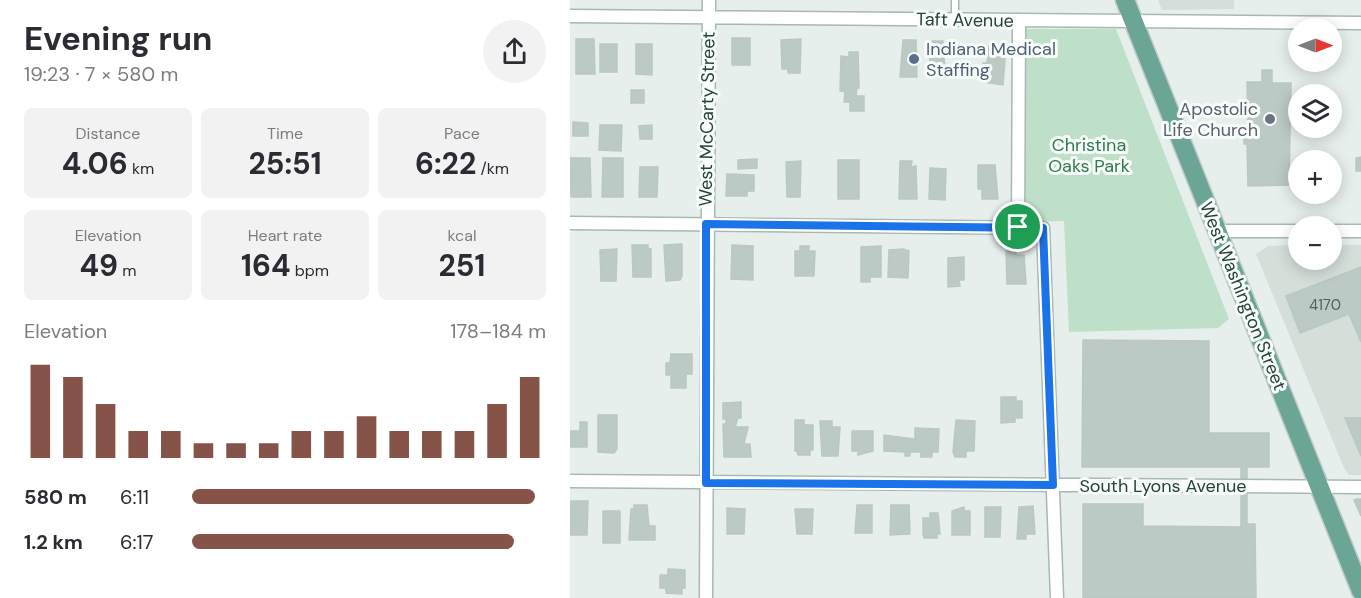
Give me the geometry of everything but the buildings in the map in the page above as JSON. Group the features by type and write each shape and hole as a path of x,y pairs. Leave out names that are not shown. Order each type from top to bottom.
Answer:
{"main road":[{"name":"West Washington Street","path":"1125,0 1361,591"}],"street":[{"name":"West McCarty Street","path":"706,598 706,224 709,0"},
{"name":"Taft Avenue","path":"570,16 1361,23"},
{"path":"1018,227 1019,20"},
{"path":"570,223 1043,228 1057,598"},
{"path":"1217,231 1288,231"},
{"path":"1342,231 1361,231"},
{"name":"South Lyons Avenue","path":"570,481 1361,487"}],"lane":[{"path":"955,0 955,20"}],"shaded area":[{"path":"1158,0 1234,0 1234,9 1162,10"},
{"path":"1288,245 1288,270 1342,270 1342,245 1361,245 1361,475 1349,475 1344,468 1256,254 1268,246"}],"green space":[{"name":"Christina Oaks Park","path":"1019,29 1116,29 1229,319 1218,328 1069,332 1064,221 1032,222 1018,210"}],"place":[{"name":"Indiana Medical Staffing","path":"914,59"},
{"name":"Apostolic Life Church","path":"1270,119"}],"route":[{"path":"706,224 1018,227 1043,228 1053,485 706,483 706,224"}]}
